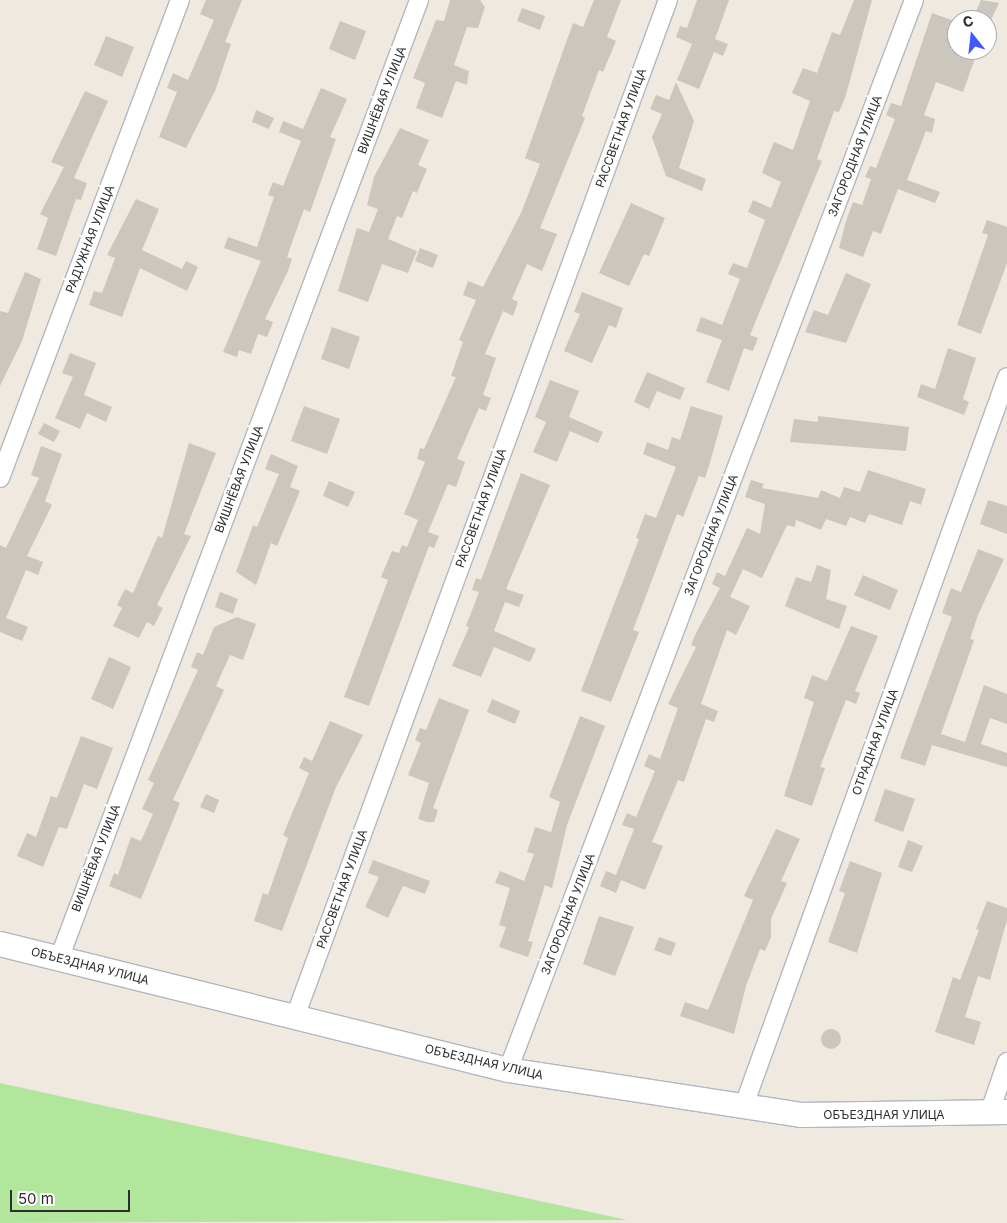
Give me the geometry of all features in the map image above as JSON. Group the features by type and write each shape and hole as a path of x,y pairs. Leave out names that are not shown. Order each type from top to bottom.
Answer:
{"main road":[{"name":"ОБЪЕЗДНАЯ УЛИЦА","path":"0,944 508,1070 743,1108 874,1117 998,1113"}],"street":[{"name":"РАДУЖНАЯ УЛИЦА","path":"0,478 180,0"},
{"name":"ВИШНЁВАЯ УЛИЦА","path":"59,958 419,0"},
{"name":"РАССВЕТНАЯ УЛИЦА","path":"295,1017 668,0"},
{"name":"ЗАГОРОДНАЯ УЛИЦА","path":"508,1070 914,0"},
{"name":"ОТРАДНАЯ УЛИЦА","path":"743,1108 1007,376"},
{"path":"998,1113 1007,1062"}],"green space":[{"path":"0,1083 627,1220 0,1223"}],"building":[{"path":"206,0 242,0 225,42 231,44 215,91 186,148 159,137 177,92 167,88 173,73 188,80 214,20 200,14"},
{"path":"450,0 480,0 485,7 478,28 467,27 454,65 469,71 467,85 456,81 442,118 416,108 425,83 413,78 436,20 444,21"},
{"path":"594,0 621,0 607,37 616,41 603,72 599,70 582,116 585,118 540,228 557,234 542,271 527,264 512,299 518,302 513,316 503,311 485,354 496,358 483,395 491,398 486,411 479,408 457,459 465,462 456,487 448,484 428,532 439,536 434,548 429,546 369,706 344,697 388,580 381,577 392,551 399,553 402,545 407,547 418,520 404,514 425,462 417,459 420,448 424,449 456,377 451,376 463,342 459,340 476,300 463,295 468,281 483,287 521,213 540,164 525,158 573,23 583,27"},
{"path":"697,0 729,0 715,39 728,44 723,56 714,52 699,89 677,80 692,44 676,37 680,26 687,28"},
{"path":"854,0 872,0 845,98 839,112 834,111 817,159 822,161 750,335 758,338 753,351 744,348 729,391 706,382 722,340 696,331 701,317 722,325 740,279 728,274 733,263 747,268 765,220 748,212 753,200 771,208 781,182 762,173 769,154 774,142 793,150 810,101 792,93 803,68 817,73 832,32 840,35"},
{"path":"981,0 999,3 996,10 976,10"},
{"path":"522,8 545,16 540,30 517,21"},
{"path":"932,13 947,18 947,60 974,60 963,92 936,82 924,115 935,119 932,133 926,131 907,180 940,192 935,203 898,189 881,234 873,231 863,257 839,248 853,202 862,205 871,179 865,177 870,166 876,168 895,119 886,115 891,103 901,106"},
{"path":"340,21 366,31 355,60 329,49"},
{"path":"106,36 134,47 122,77 94,65"},
{"path":"676,82 694,121 679,168 706,179 702,191 666,176 652,137 662,114 650,109 656,95 669,100"},
{"path":"321,88 347,99 330,137 336,139 310,212 304,209 287,257 292,259 288,271 265,319 273,322 267,337 258,334 251,354 239,350 237,357 223,352 261,261 224,248 228,237 257,247 274,197 268,195 273,182 283,186 301,141 279,132 283,121 303,129"},
{"path":"85,91 108,101 74,178 87,183 81,200 76,199 56,256 37,249 48,218 40,214 64,167 51,162"},
{"path":"256,110 274,118 269,129 252,122"},
{"path":"400,128 429,140 418,165 427,169 417,193 413,191 402,218 397,216 388,239 417,251 408,273 382,264 368,302 338,291 357,228 369,232 378,209 367,205 374,177"},
{"path":"136,199 159,209 142,250 182,269 186,261 198,267 187,291 140,268 122,317 89,305 94,291 102,293 115,258 107,255"},
{"path":"631,203 665,218 649,256 644,254 629,286 599,273"},
{"path":"987,220 1007,227 1007,263 981,334 957,325 988,235 982,233"},
{"path":"420,248 438,255 433,268 415,261"},
{"path":"25,272 41,279 22,341 0,386 0,311 8,313"},
{"path":"846,273 871,284 846,343 805,332 814,310 828,315"},
{"path":"582,292 623,308 616,328 609,325 592,363 564,351 580,314 574,312"},
{"path":"332,327 360,337 349,369 321,359"},
{"path":"948,348 976,358 963,399 969,402 964,415 917,397 921,384 935,389"},
{"path":"70,353 96,363 84,395 112,407 106,422 87,413 80,429 55,418 73,377 62,373"},
{"path":"647,372 685,388 680,400 657,391 649,409 634,402"},
{"path":"550,380 579,391 569,417 603,432 598,443 570,431 557,462 533,452 546,422 535,417"},
{"path":"304,406 340,419 327,454 291,441"},
{"path":"691,406 723,416 705,478 699,476 683,517 677,514 633,630 639,632 611,702 581,691 639,539 636,538 645,514 656,518 676,467 643,454 647,442 668,450 672,437 680,440"},
{"path":"818,416 909,427 906,451 790,442 794,419 818,422"},
{"path":"44,423 60,431 54,442 38,434"},
{"path":"189,443 216,453 184,534 191,536 157,605 163,608 154,626 147,622 139,638 113,626 122,608 117,605 125,589 133,593 158,536 162,538"},
{"path":"41,446 62,454 45,501 52,505 27,556 43,562 38,575 26,570 6,618 28,627 22,641 0,632 0,545 6,548 39,478 31,475"},
{"path":"271,454 298,466 290,487 300,491 277,546 271,543 256,585 236,572 253,525 257,527 279,474 265,469"},
{"path":"868,470 926,489 921,505 910,501 902,525 869,514 865,523 850,517 846,526 826,519 821,530 796,520 795,527 787,525 762,578 743,569 730,597 750,606 736,635 727,630 701,704 718,711 714,722 706,719 684,782 678,780 652,842 663,846 645,890 621,880 616,893 600,886 606,871 616,875 634,829 622,825 627,813 636,817 655,771 644,766 649,754 660,759 678,708 668,704 696,647 691,645 696,633 720,588 712,584 717,572 725,576 747,528 760,534 765,504 745,497 751,480 764,484 762,488 818,498 821,490 840,498 844,487 860,492"},
{"path":"521,473 550,485 506,589 524,595 519,607 505,602 494,631 536,649 530,662 494,647 481,677 452,666 469,627 466,626 479,592 472,590 476,578 481,580"},
{"path":"329,481 355,492 348,507 323,496"},
{"path":"988,500 1007,506 1007,534 980,524"},
{"path":"978,549 1004,559 978,615 970,639 974,640 941,734 965,742 984,685 1007,694 1007,724 990,718 981,744 1007,753 1007,767 932,745 925,766 900,758 952,617 942,613 951,588 961,592"},
{"path":"817,565 831,570 826,599 847,606 839,629 785,606 796,577 811,582"},
{"path":"863,575 898,590 890,610 854,595"},
{"path":"220,592 238,599 233,614 215,607"},
{"path":"237,617 256,624 243,660 230,655 216,686 224,690 173,800 180,803 141,899 109,886 114,873 118,875 131,837 141,841 153,814 142,809 154,783 148,780 198,670 191,667 197,652 203,655 214,627"},
{"path":"851,626 878,636 855,691 860,693 856,704 846,700 820,767 825,768 812,806 784,796 814,702 804,698 812,675 827,681"},
{"path":"109,657 131,667 113,709 91,699"},
{"path":"439,698 469,710 433,808 438,810 434,822 427,822 418,819 429,783 408,775 421,743 415,740 420,728 426,730"},
{"path":"492,699 520,711 515,724 487,712"},
{"path":"580,716 605,726 567,825 552,888 545,885 528,941 533,942 528,957 499,947 506,927 499,925 510,888 495,883 500,871 524,881 534,854 527,852 535,827 551,832 560,802 549,797"},
{"path":"330,721 363,735 336,787 282,931 254,921 263,893 268,895 288,838 283,835 309,773 299,768 304,757 312,761"},
{"path":"81,736 113,748 97,789 84,784 67,829 59,827 43,867 17,856 27,833 36,837 51,796 57,798"},
{"path":"885,789 915,799 903,832 874,821"},
{"path":"206,794 219,800 214,813 200,807"},
{"path":"776,829 800,839 781,881 787,883 771,919 771,937 765,951 760,949 746,986 734,1034 680,1016 685,1002 708,1010 753,900 744,896"},
{"path":"908,840 923,846 912,872 898,867"},
{"path":"373,860 430,881 425,894 403,886 388,918 365,907 379,877 368,873"},
{"path":"850,861 882,873 857,953 828,942 845,893 839,891"},
{"path":"987,901 1007,908 1007,920 990,980 978,976 965,1017 981,1022 974,1045 935,1032 953,977 960,980 979,930 976,929"},
{"path":"599,916 634,927 615,976 583,964"},
{"path":"659,937 676,943 671,956 654,950"},
{"path":"831,1029 838,1032 841,1039 838,1046 831,1049 824,1046 821,1039 824,1032"}]}
